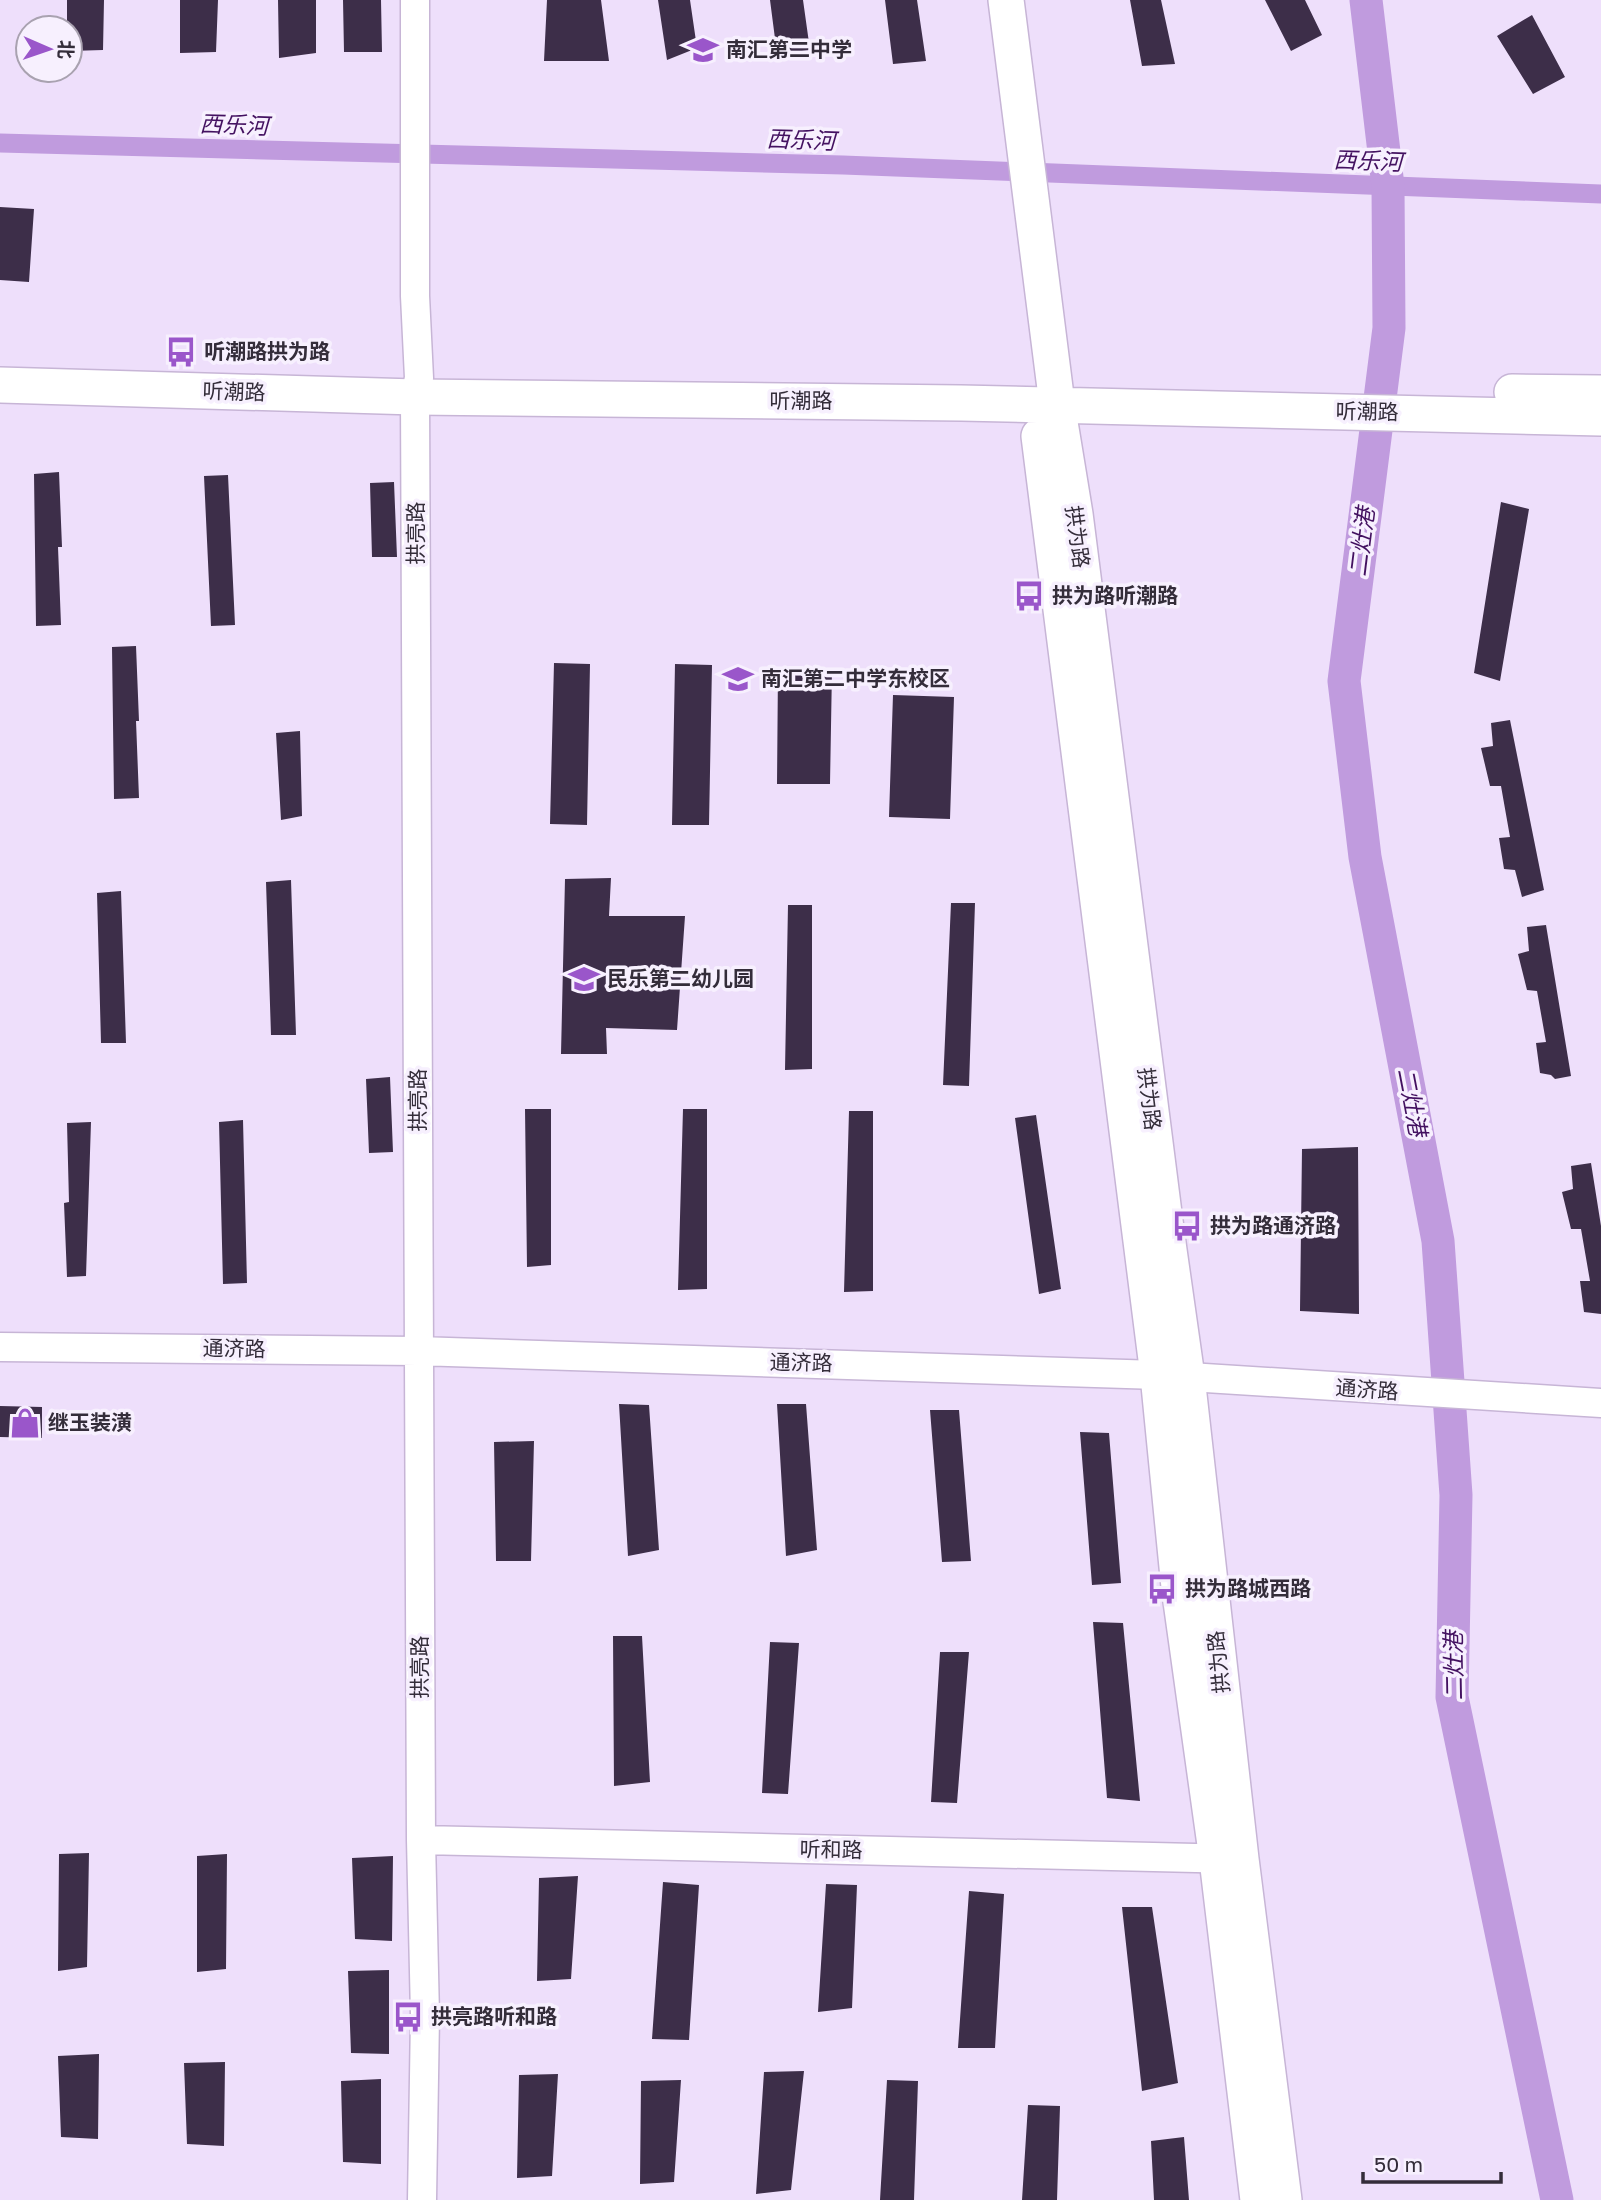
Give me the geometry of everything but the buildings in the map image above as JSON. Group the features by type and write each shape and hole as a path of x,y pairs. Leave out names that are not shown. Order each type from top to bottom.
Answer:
{"main road":[{"name":"拱为路","path":"984,0 1011,128"},
{"name":"拱为路","path":"1006,0 1011,128 1021,211 1172,1376 1179,1587 1229,1859 1284,2200"},
{"name":"听潮路","path":"0,364 417,388"},
{"name":"听潮路","path":"0,385 1045,393 1443,403 1601,418"},
{"name":"听潮路","path":"1443,403 1601,393"},
{"name":"拱为路","path":"1229,1859 1258,2200"}],"street":[{"name":"拱亮路","path":"415,0 418,1351 421,1840 425,2016 422,2200"},
{"name":"通济路","path":"0,1347 418,1351 1172,1376 1601,1404"},
{"name":"听和路","path":"421,1840 1229,1859"}],"waterway":[{"name":"二灶港","path":"1366,0 1388,186 1389,328 1344,681 1365,857 1438,1241 1456,1495 1452,1697 1557,2200"},
{"name":"西乐河","path":"0,143 843,165 1601,194"}],"place":[{"name":"南汇第二中学","path":"703,50"},
{"name":"听潮路拱为路","path":"181,352"},
{"name":"拱为路听潮路","path":"1029,596"},
{"name":"南汇第二中学东校区","path":"738,679"},
{"name":"民乐第二幼儿园","path":"584,979"},
{"name":"拱为路通济路","path":"1187,1226"},
{"name":"继玉装潢","path":"25,1423"},
{"name":"拱为路城西路","path":"1162,1589"},
{"name":"拱亮路听和路","path":"408,2017"}]}
